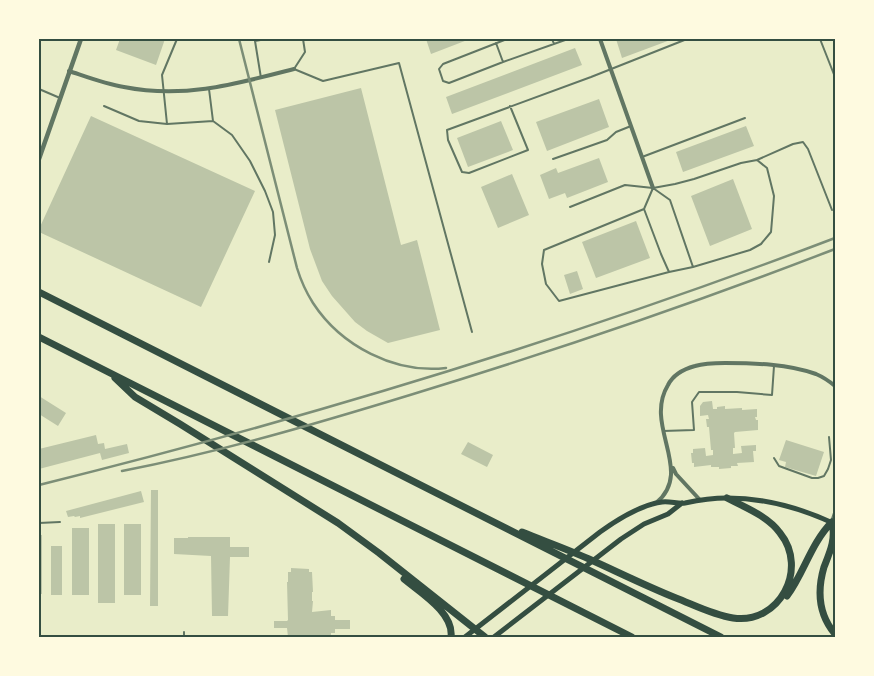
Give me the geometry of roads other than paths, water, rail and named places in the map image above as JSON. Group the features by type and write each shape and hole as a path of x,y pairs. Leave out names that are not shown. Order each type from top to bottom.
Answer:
{"highway":[{"path":"39,292 487,519 548,546 609,568 726,617 744,618 762,614 775,607 787,596 818,541 834,523"},
{"path":"39,337 632,637"},
{"path":"109,373 135,397 321,511 356,535 485,637"},
{"path":"727,498 774,526 784,537 790,551 792,568 789,584 777,602 762,614"},
{"path":"834,523 834,540 823,573 820,593 821,606 825,618 835,634"},
{"path":"356,535 446,616 452,632 451,637"},
{"path":"548,546 600,576 721,637"}],"main road":[{"path":"465,637 600,532 623,517 655,504 727,498 754,499 781,504 834,523"},
{"path":"494,637 620,539 644,524 668,514 682,503"}],"street":[{"path":"39,159 80,39"},
{"path":"600,39 653,188"},
{"path":"69,71 124,88 179,92 209,89 294,69"},
{"path":"700,500 676,474 661,425 663,394 675,376 697,365 746,363 803,370 829,380 835,386"},
{"path":"655,504 668,489 672,466"},
{"path":"834,523 835,513"}],"lane":[{"path":"167,124 162,75 177,39"},
{"path":"261,78 255,41 266,39"},
{"path":"304,39 306,52 294,69 315,79 324,81 399,63 472,332"},
{"path":"507,39 443,64 439,69 443,81 449,83 568,39"},
{"path":"552,39 554,44"},
{"path":"510,106 528,150 469,173 462,172 448,140 447,130 510,106 610,69 687,39"},
{"path":"820,39 835,78"},
{"path":"496,43 503,62"},
{"path":"39,89 60,98"},
{"path":"209,89 214,121"},
{"path":"104,106 139,121 167,124 214,121 232,135 250,161 273,212 275,235 269,262"},
{"path":"642,157 745,118"},
{"path":"553,159 607,140 616,132 631,126"},
{"path":"570,207 625,185 653,188 685,181 741,163 757,160 793,144 803,142 808,149 832,210"},
{"path":"644,209 544,250 542,264 546,284 559,301 693,267 750,250 761,244 770,232 774,196 767,168 757,160"},
{"path":"653,188 644,209 660,254 669,272"},
{"path":"653,188 670,200 693,267"},
{"path":"663,431 694,430 692,402 699,392 737,392 772,395 774,366"},
{"path":"774,458 779,466 812,478 824,476 831,460 830,437"},
{"path":"39,523 60,522"},
{"path":"184,632 184,637"}],"railway":[{"path":"239,39 297,268 313,303 338,332 371,354 408,366 427,369 446,368"},
{"path":"39,485 241,432 441,374 639,309 835,238"},
{"path":"122,471 267,437 464,378 571,344 835,249"}]}
